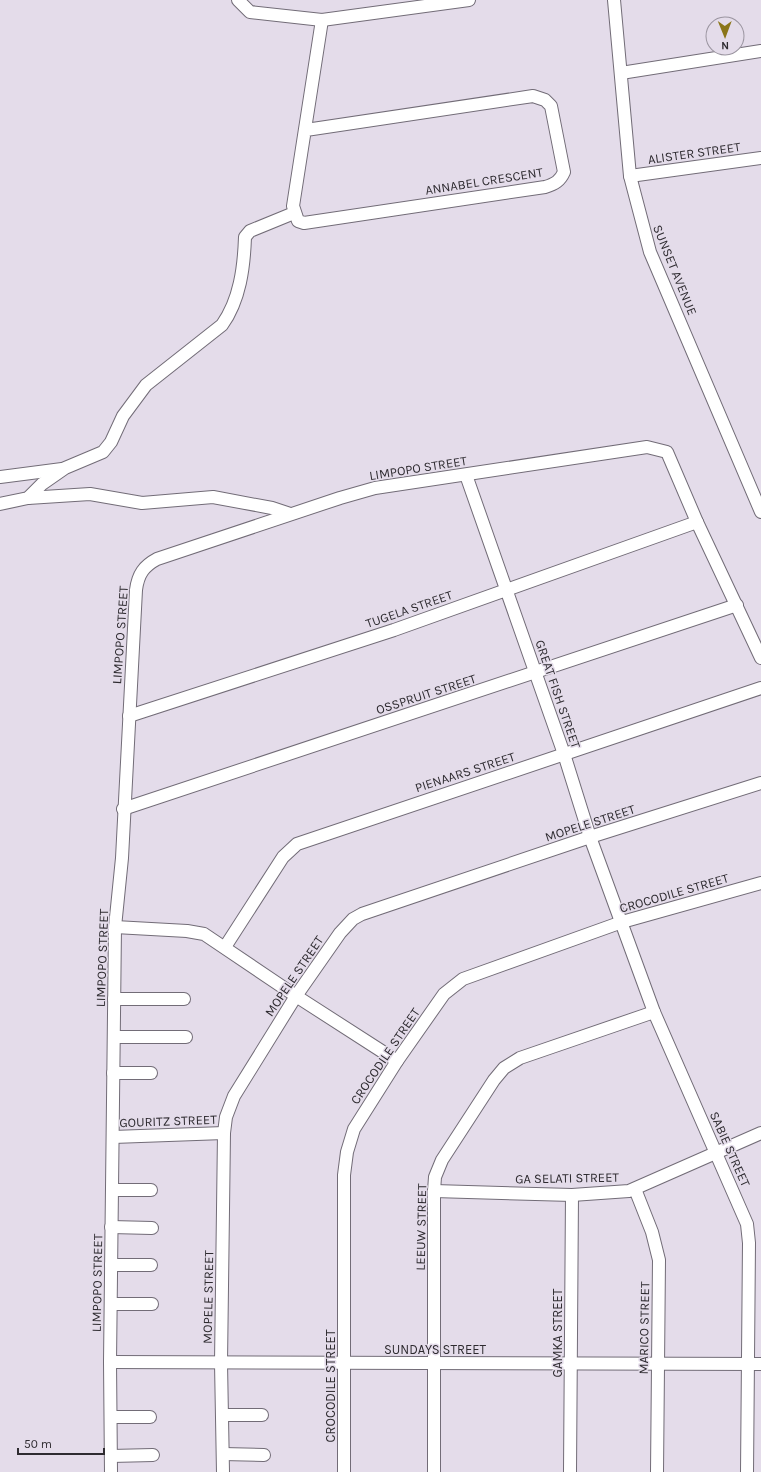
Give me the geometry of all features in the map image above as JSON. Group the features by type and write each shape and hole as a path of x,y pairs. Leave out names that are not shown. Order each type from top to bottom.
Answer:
{"street":[{"path":"240,3 250,12 322,20 469,0"},
{"name":"SUNSET AVENUE","path":"614,0 630,176 650,252 761,512"},
{"path":"28,498 42,484 65,468 103,452 111,442 123,416 146,385 222,325 237,296 244,257 245,237 250,232 294,214 293,206 322,20"},
{"path":"621,73 761,51"},
{"name":"ANNABEL CRESCENT","path":"294,214 298,220 304,224 545,186 555,184 561,179 564,172 551,106 546,100 533,96 306,130"},
{"name":"ALISTER STREET","path":"630,176 761,158"},
{"name":"LIMPOPO STREET","path":"111,1472 110,1362 115,927 122,858 123,809 136,590 138,579 142,570 157,559 290,514 375,488 647,447 667,452 673,463 696,522 737,605 761,658"},
{"path":"0,477 65,468"},
{"name":"GREAT FISH STREET","path":"466,475 564,754 590,837 622,922"},
{"path":"0,504 28,498 90,494 142,503 213,497 272,508 290,514"},
{"name":"TUGELA STREET","path":"129,716 394,630 696,522"},
{"name":"OSSPRUIT STREET","path":"123,809 737,605"},
{"name":"PIENAARS STREET","path":"225,947 283,857 297,844 761,688"},
{"name":"MOPELE STREET","path":"223,1472 221,1363 224,1133 228,1112 234,1096 296,996 340,933 350,922 362,914 590,837 761,783"},
{"name":"CROCODILE STREET","path":"344,1472 344,1176 347,1152 354,1129 397,1061 444,994 459,981 473,974 622,922 761,883"},
{"name":"SABIE STREET","path":"622,922 654,1012 743,1212 748,1230 747,1472"},
{"path":"115,927 195,932 204,934 296,996 397,1061"},
{"path":"114,999 184,999"},
{"name":"LEEUW STREET","path":"434,1472 434,1191 435,1177 442,1160 494,1080 504,1068 520,1058 654,1012"},
{"path":"114,1037 186,1037"},
{"path":"113,1073 151,1073"},
{"name":"GOURITZ STREET","path":"113,1137 224,1133"},
{"name":"GA SELATI STREET","path":"434,1191 572,1195 622,1192 635,1189 761,1133"},
{"name":"MARICO STREET","path":"635,1189 652,1232 658,1253 657,1472"},
{"path":"112,1190 151,1190"},
{"name":"GAMKA STREET","path":"570,1472 572,1195"},
{"path":"112,1227 152,1228"},
{"path":"111,1265 151,1265"},
{"path":"111,1304 152,1304"},
{"name":"SUNDAYS STREET","path":"110,1362 761,1364"},
{"path":"222,1415 262,1415"},
{"path":"111,1417 150,1417"},
{"path":"223,1454 264,1455"},
{"path":"111,1456 153,1455"}]}
